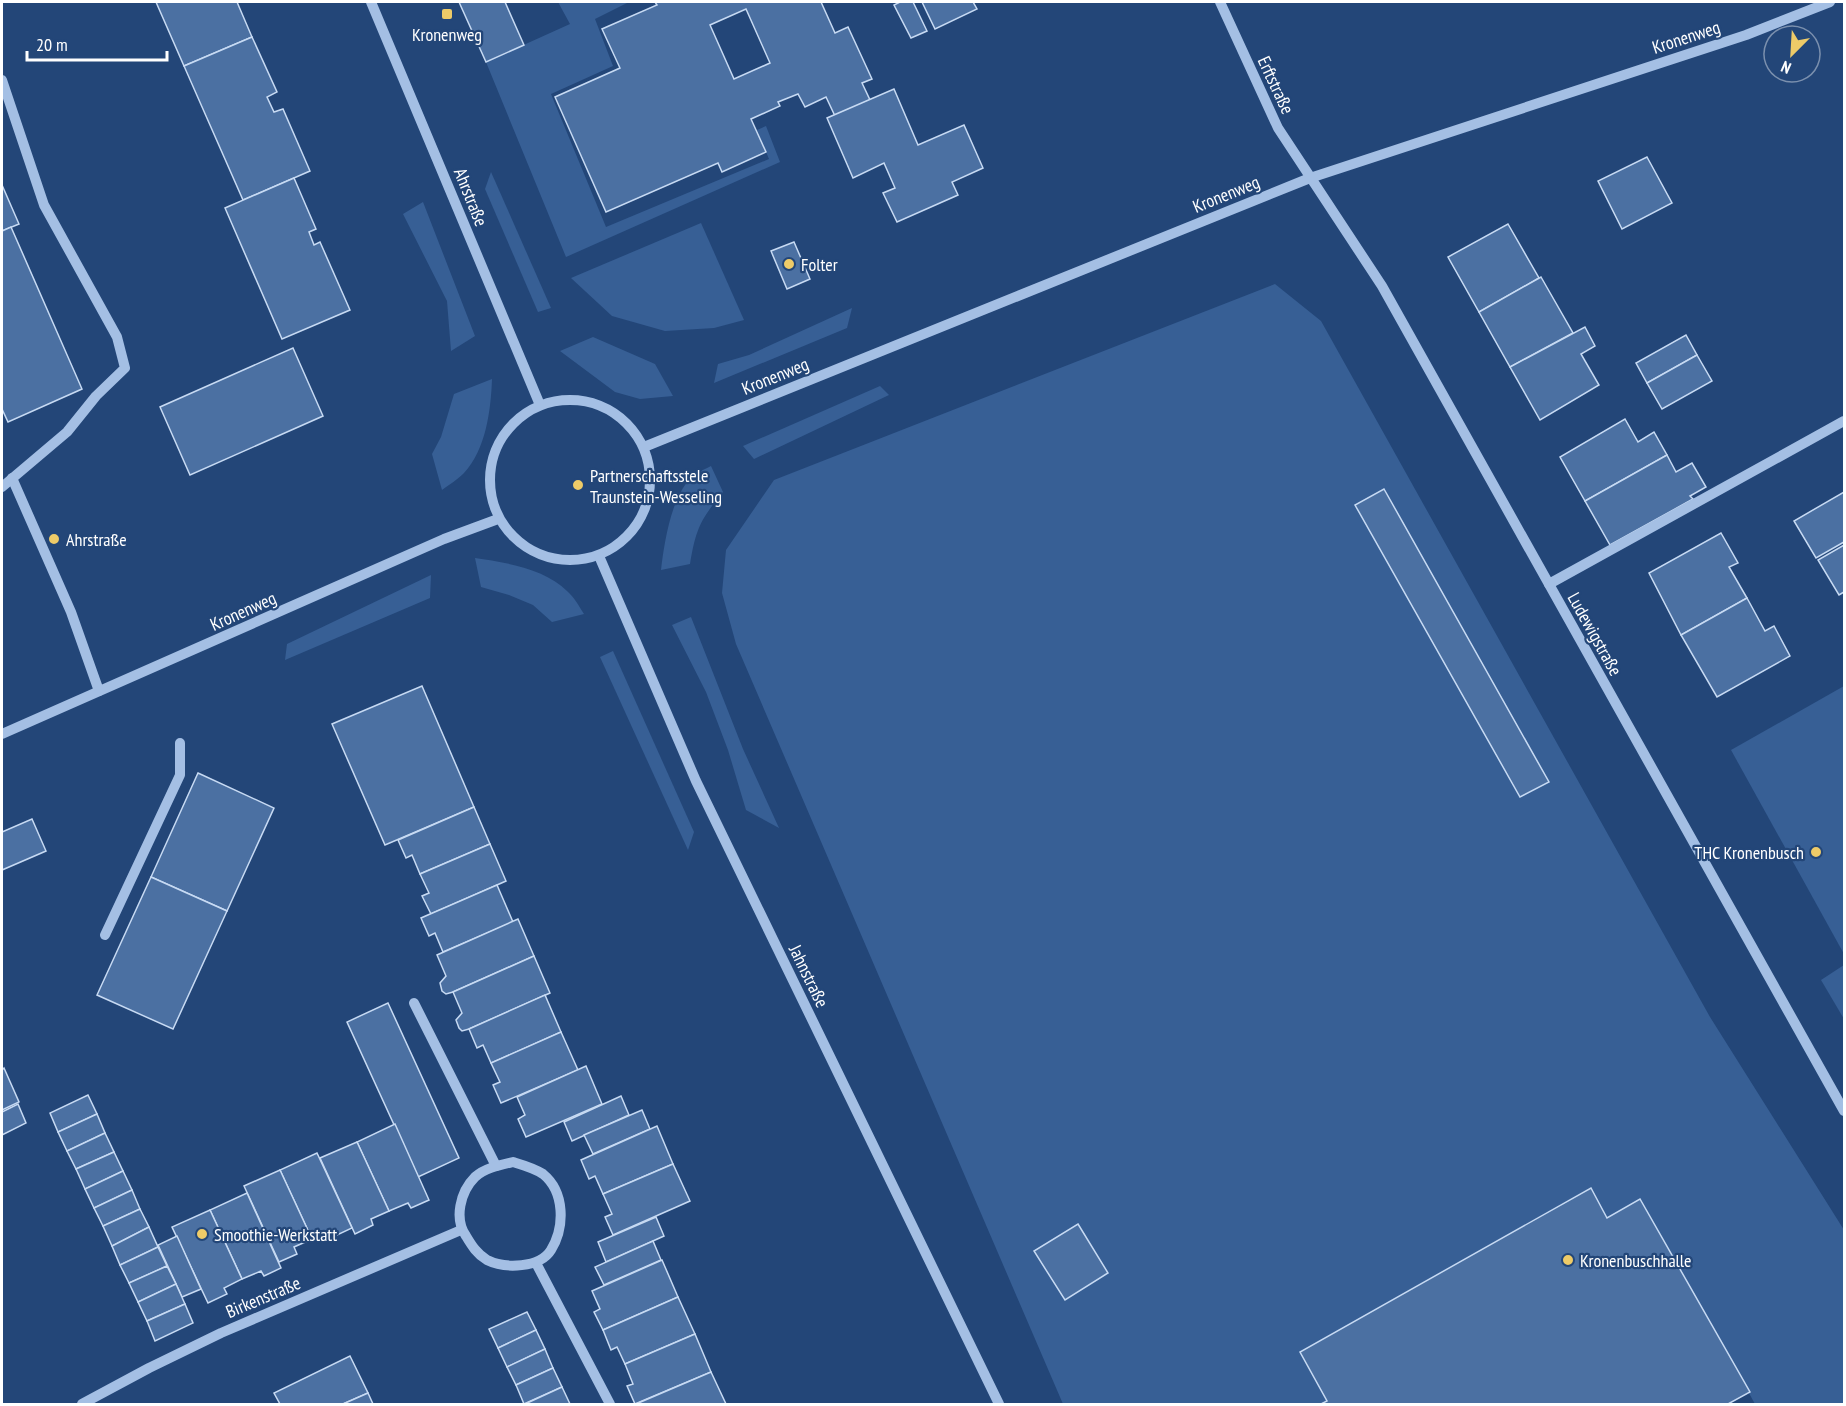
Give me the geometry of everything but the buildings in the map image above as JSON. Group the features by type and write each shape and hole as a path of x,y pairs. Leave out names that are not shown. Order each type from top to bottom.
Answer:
{"street":[{"name":"Ahrstraße","path":"371,2 540,405"},
{"name":"Erftstraße","path":"1220,2 1278,128 1310,178"},
{"name":"Kronenweg","path":"644,447 1310,178 1746,35 1830,2"},
{"path":"2,80 44,205 117,337 125,368 96,396 67,432 2,487"},
{"name":"Ludewigstraße","path":"1310,178 1382,286 1845,1111"},
{"path":"573,399 594,403 615,413 632,428 644,447 651,479 645,512 627,538 599,556 570,562 542,556 516,542 498,519 489,487 489,470 496,446 509,426 540,405 573,399"},
{"path":"1549,584 1845,421"},
{"path":"12,478 71,612 99,691"},
{"name":"Kronenweg","path":"2,734 444,539 498,519"},
{"name":"Jahnstraße","path":"599,556 696,782 999,1404"},
{"path":"105,935 180,775 180,743"},
{"path":"414,1003 496,1166"},
{"path":"513,1162 527,1166 542,1174 554,1187 558,1196 562,1213 559,1231 550,1252 536,1263 506,1265 488,1260 474,1250 461,1230 459,1212 465,1190 476,1176 496,1166 513,1162"},
{"name":"Birkenstraße","path":"82,1404 149,1368 221,1334 461,1230"},
{"path":"536,1263 610,1404"}],"shaded area":[{"path":"558,2 629,2 595,19 613,66 551,94 606,227 769,159 757,130 766,126 780,162 566,257 486,62 570,24"},
{"path":"491,172 551,308 538,312 485,189"},
{"path":"423,202 475,336 451,351 447,301 403,214"},
{"path":"701,223 744,320 714,328 665,331 612,316 571,278"},
{"path":"1275,284 1321,321 1710,1017 1844,1230 1844,1404 1755,1404 1699,1303 1607,1218 1590,1188 1300,1352 1327,1401 1321,1404 1063,1404 736,644 722,593 726,550 774,480"},
{"path":"852,308 847,328 714,383 718,364 749,355"},
{"path":"593,337 655,364 673,396 640,399 615,392 560,351"},
{"path":"492,379 489,416 478,453 464,473 442,490 432,454 441,437 454,394"},
{"path":"880,386 889,395 754,459 743,446"},
{"path":"711,466 723,492 700,525 690,564 661,570 670,521 678,497 691,478"},
{"path":"475,558 511,564 548,577 570,593 584,614 552,622 533,605 481,587"},
{"path":"431,575 430,598 285,660 287,644"},
{"path":"691,617 743,749 779,828 746,810 728,750 706,692 672,625"},
{"path":"613,651 694,832 688,850 600,657"},
{"name":"THC Kronenbusch","path":"1844,686 1844,954 1731,750"},
{"path":"1844,965 1844,1019 1821,980"}],"place":[{"name":"Kronenweg","path":"447,14"},
{"name":"Folter","path":"789,264"},
{"name":"Partnerschaftsstele Traunstein-Wesseling","path":"578,485"},
{"name":"Ahrstraße","path":"54,539"},
{"name":"THC Kronenbusch","path":"1816,852"},
{"name":"Smoothie-Werkstatt","path":"202,1234"},
{"name":"Kronenbuschhalle","path":"1568,1260"}]}
